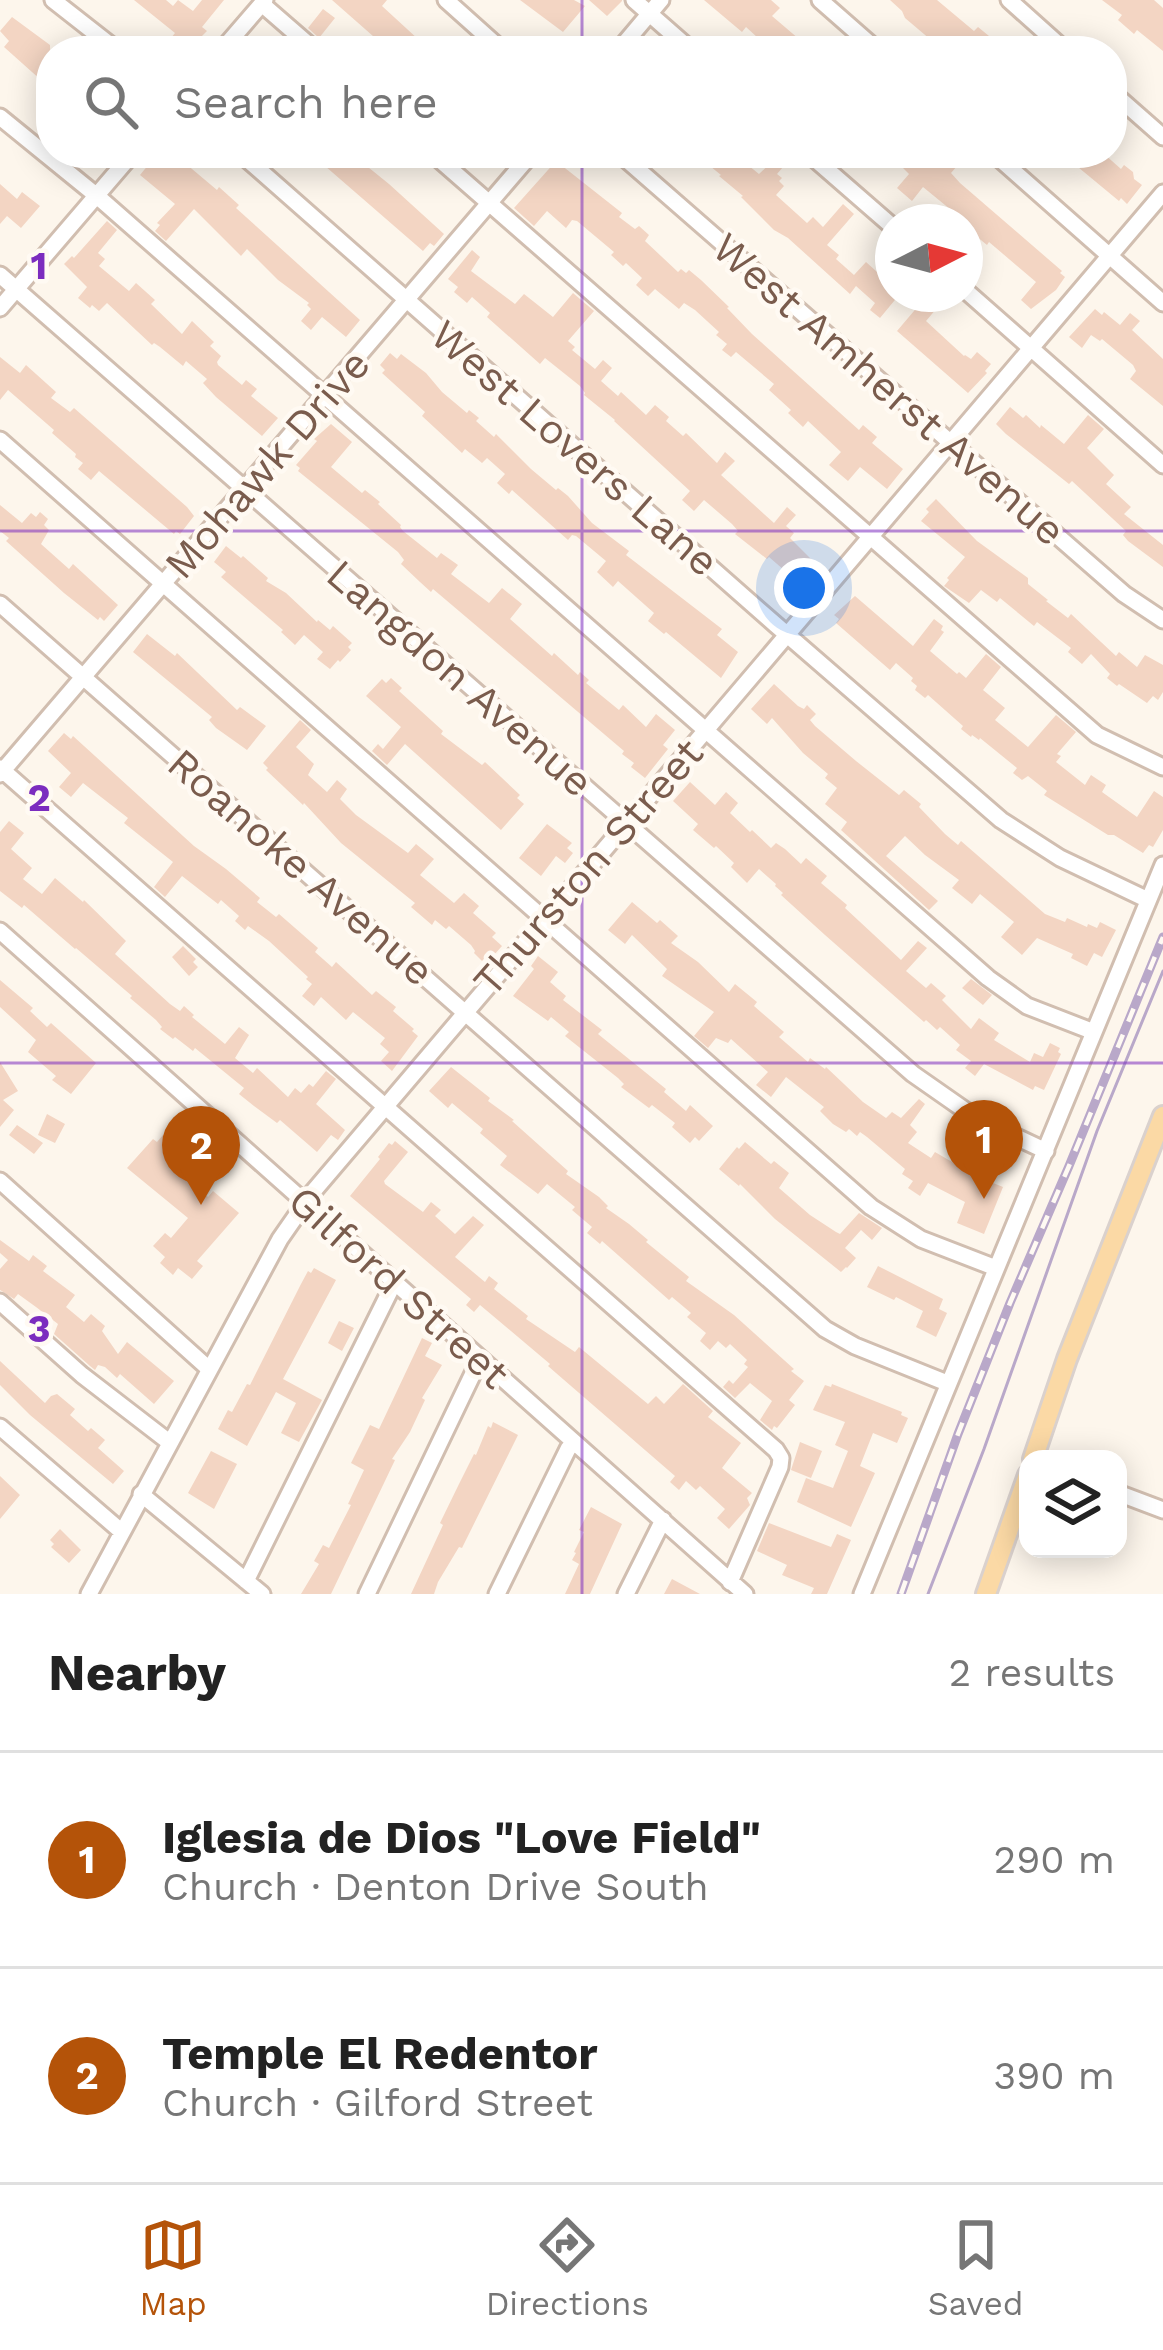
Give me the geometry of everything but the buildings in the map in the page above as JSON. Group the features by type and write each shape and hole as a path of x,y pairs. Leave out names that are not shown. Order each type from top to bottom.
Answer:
{"main road":[{"path":"1036,1450 1163,1116"},
{"path":"993,1592 1019,1505"}],"street":[{"path":"53,0 99,36"},
{"path":"446,0 486,36"},
{"path":"634,0 675,36"},
{"path":"631,36 661,0"},
{"path":"820,0 861,36"},
{"path":"1009,0 1049,36"},
{"path":"234,36 264,2 300,36"},
{"path":"1127,105 1163,137"},
{"path":"0,117 36,146"},
{"path":"63,168 1007,993 1053,1018 1094,1032"},
{"path":"0,308 120,168"},
{"name":"West Lovers Lane","path":"257,168 1023,837 1148,900"},
{"path":"449,168 1097,735 1163,767"},
{"name":"Mohawk Drive","path":"1,770 519,168"},
{"name":"West Amherst Avenue","path":"636,168 1124,594 1163,620"},
{"path":"825,168 875,211"},
{"path":"1010,168 1163,303"},
{"name":"Thurston Street","path":"89,1594 208,1369 305,1202 1163,193"},
{"name":"Langdon Avenue","path":"0,275 913,1074 976,1118 1046,1151"},
{"path":"983,306 1163,465"},
{"path":"0,440 871,1207 921,1239 996,1268"},
{"name":"Roanoke Avenue","path":"0,604 825,1329 947,1383"},
{"path":"1,770 776,1450 780,1467 730,1582"},
{"path":"862,1594 1163,865"},
{"name":"Gilford Street","path":"0,931 745,1594"},
{"path":"0,1181 208,1369"},
{"path":"246,1581 394,1283"},
{"path":"0,1302 82,1375 169,1442"},
{"path":"367,1594 479,1360"},
{"path":"0,1427 122,1532"},
{"path":"497,1594 574,1442"},
{"path":"141,1494 262,1594"},
{"path":"1127,1496 1163,1510"},
{"path":"626,1594 663,1520"}],"tram line":[{"path":"928,1594 1097,1131 1163,971"}],"railway":[{"path":"901,1594 1010,1303 1163,937"}],"place":[{"name":"Iglesia de Dios \"Love Field\"","path":"984,1199"},
{"name":"Temple El Redentor","path":"201,1205"}]}
